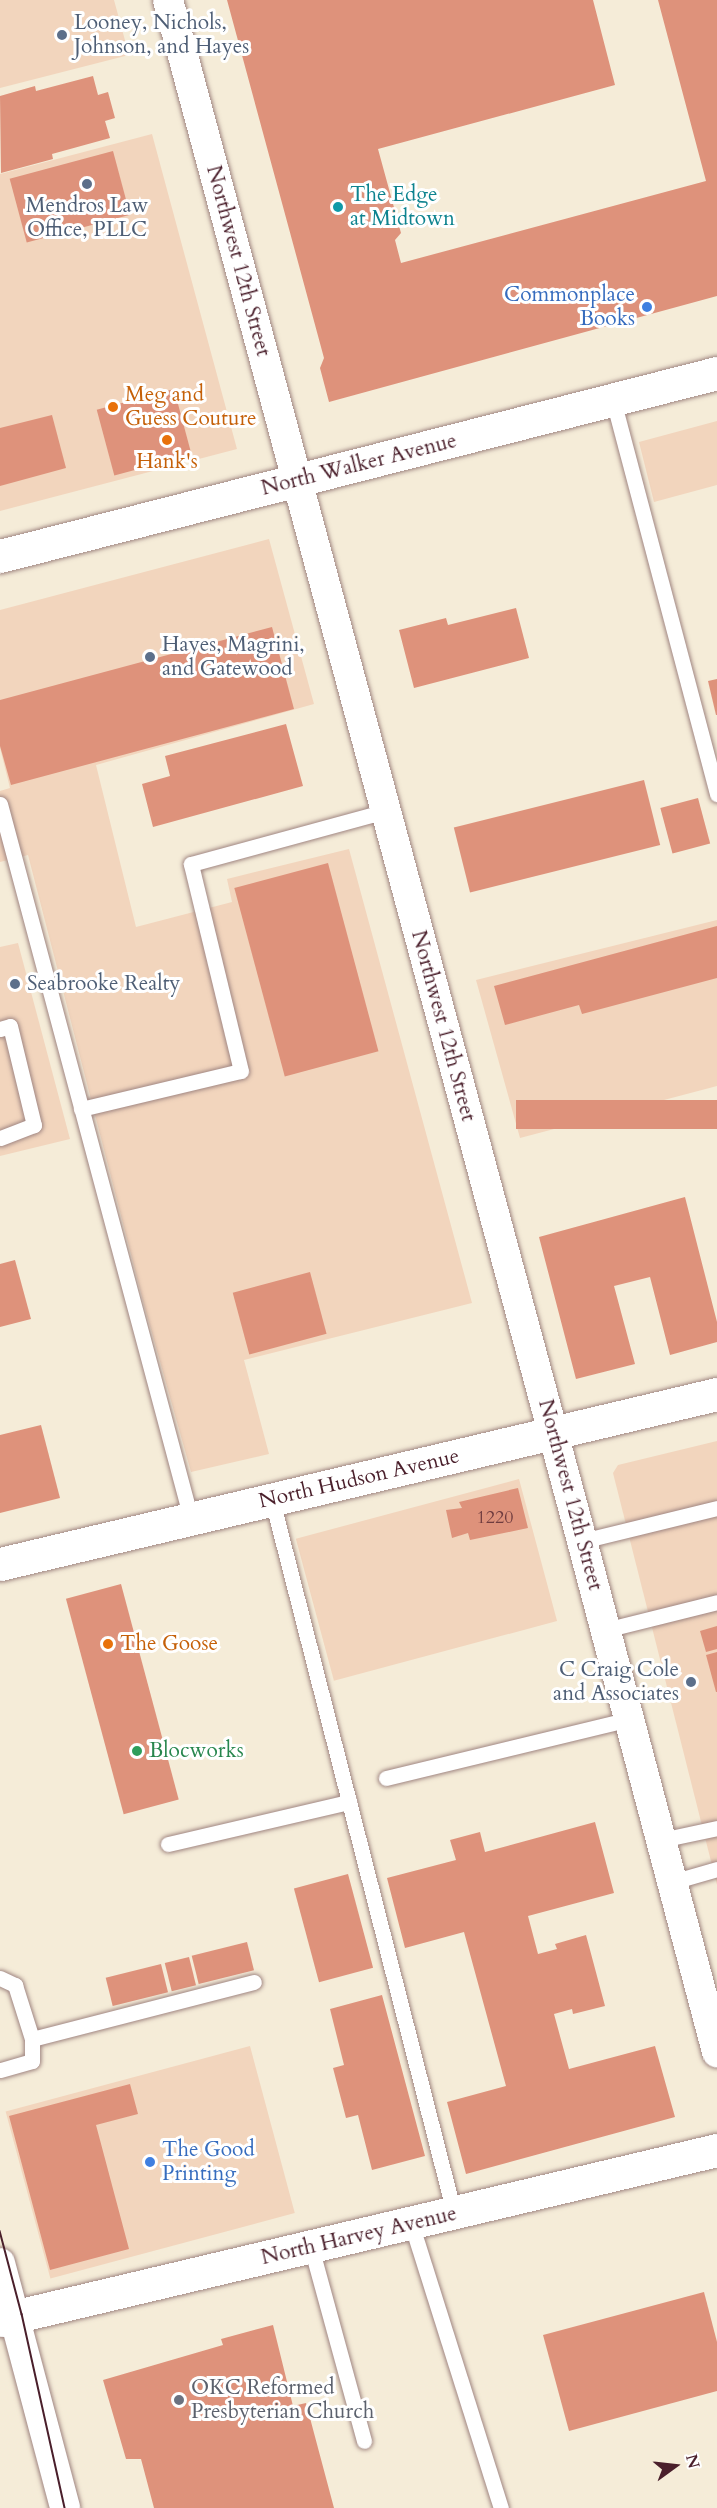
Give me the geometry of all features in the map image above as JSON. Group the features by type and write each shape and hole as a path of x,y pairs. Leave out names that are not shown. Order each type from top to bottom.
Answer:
{"street":[{"name":"Northwest 12th Street","path":"168,0 630,1719 717,2052"},
{"name":"North Walker Avenue","path":"0,556 717,373"},
{"name":"North Hudson Avenue","path":"0,1564 717,1394"},
{"name":"North Harvey Avenue","path":"7,2318 717,2150"},
{"path":"0,2263 7,2318 65,2508"}],"lane":[{"path":"613,400 717,795"},
{"path":"0,804 190,1519"},
{"path":"81,1109 241,1071 191,864 386,811"},
{"path":"0,1029 10,1026 34,1125 0,1138"},
{"path":"272,1500 454,2213"},
{"path":"582,1541 717,1508"},
{"path":"606,1630 717,1602"},
{"path":"386,1778 630,1719"},
{"path":"168,1844 349,1802"},
{"path":"661,1840 717,1827"},
{"path":"672,1882 717,1869"},
{"path":"0,1978 15,1985 32,2039 32,2061 0,2070"},
{"path":"32,2039 254,1982"},
{"path":"411,2223 501,2508"},
{"path":"311,2247 364,2441"}],"shaded area":[{"name":"Looney, Nichols, Johnson, and Hayes","path":"0,0 114,0 129,55 0,88"},
{"path":"152,134 237,449 0,511 0,174"},
{"path":"717,421 717,485 654,502 639,442"},
{"path":"269,539 314,704 96,765 136,927 232,902 227,879 349,849 472,1303 244,1360 269,1454 191,1472 143,1301 28,855 0,862 0,791 10,788 0,748 0,610"},
{"path":"717,920 717,1086 520,1138 476,980"},
{"path":"18,943 70,1139 0,1156 0,947"},
{"path":"717,1441 717,1885 613,1473 618,1465"},
{"path":"519,1479 557,1621 334,1681 296,1539"},
{"name":"The Good Printing","path":"250,2046 295,2213 50,2279 6,2111"}],"building":[{"name":"The Edge at Midtown","path":"227,0 593,0 615,85 378,149 401,233 395,240 401,263 706,181 658,0 717,0 717,296 329,402 320,368 324,358"},
{"path":"93,76 98,95 108,92 115,118 105,121 110,138 52,154 53,159 1,173 0,96 35,86 36,91"},
{"path":"113,151 130,215 27,242 10,179"},
{"path":"174,389 192,455 114,475 97,410"},
{"path":"52,415 66,468 0,486 0,428"},
{"path":"516,608 529,658 414,688 399,630 446,618 448,625"},
{"path":"272,627 294,709 11,785 0,746 0,700"},
{"path":"717,679 717,715 716,715 708,681"},
{"path":"286,724 303,786 153,827 142,784 170,776 165,756"},
{"path":"644,780 660,845 470,892 454,827"},
{"path":"698,798 710,843 672,853 660,808"},
{"path":"328,863 378,1051 285,1076 234,888"},
{"path":"717,926 717,978 582,1014 579,1005 505,1025 494,986"},
{"path":"516,1100 717,1100 717,1129 516,1129"},
{"path":"685,1197 717,1322 717,1342 670,1355 650,1277 614,1286 635,1364 576,1379 539,1237"},
{"path":"15,1260 31,1319 0,1327 0,1264"},
{"path":"310,1272 327,1334 249,1355 233,1293"},
{"path":"41,1425 60,1498 0,1513 0,1435"},
{"path":"518,1488 528,1528 470,1540 468,1533 452,1538 446,1510 462,1508 459,1502"},
{"path":"121,1584 179,1799 124,1814 66,1599"},
{"path":"717,1626 717,1649 706,1652 700,1631"},
{"path":"717,1652 717,1692 716,1692 706,1655"},
{"path":"595,1822 614,1893 528,1916 538,1954 557,1949 555,1944 586,1935 605,2006 573,2014 572,2009 554,2014 569,2069 655,2046 675,2117 466,2174 447,2102 506,2086 464,1932 405,1948 387,1878 456,1860 450,1840 480,1832 485,1852"},
{"path":"348,1874 373,1968 319,1982 294,1888"},
{"path":"247,1942 254,1970 199,1984 192,1956"},
{"path":"189,1957 196,1985 172,1991 165,1963"},
{"path":"161,1964 168,1992 113,2006 106,1978"},
{"path":"382,1995 425,2156 372,2170 358,2115 346,2118 333,2068 344,2065 330,2009"},
{"path":"130,2084 138,2114 96,2125 129,2249 50,2270 9,2116"},
{"path":"704,2292 717,2342 717,2391 569,2431 543,2335"},
{"path":"273,2325 293,2406 306,2403 334,2508 154,2508 141,2459 126,2459 103,2380 223,2345 221,2339"}],"tram line":[{"path":"0,2231 22,2314 65,2508"}],"place":[{"name":"Looney, Nichols, Johnson, and Hayes","path":"62,35"},
{"name":"Mendros Law Office, PLLC","path":"87,184"},
{"name":"The Edge at Midtown","path":"338,207"},
{"name":"Commonplace Books","path":"647,307"},
{"name":"Meg and Guess Couture","path":"113,407"},
{"name":"Hank's","path":"167,440"},
{"name":"Hayes, Magrini, and Gatewood","path":"150,657"},
{"name":"Seabrooke Realty","path":"15,984"},
{"name":"The Goose","path":"108,1644"},
{"name":"C Craig Cole and Associates","path":"691,1682"},
{"name":"Blocworks","path":"137,1751"},
{"name":"The Good Printing","path":"150,2162"},
{"name":"OKC Reformed Presbyterian Church","path":"179,2400"}]}
